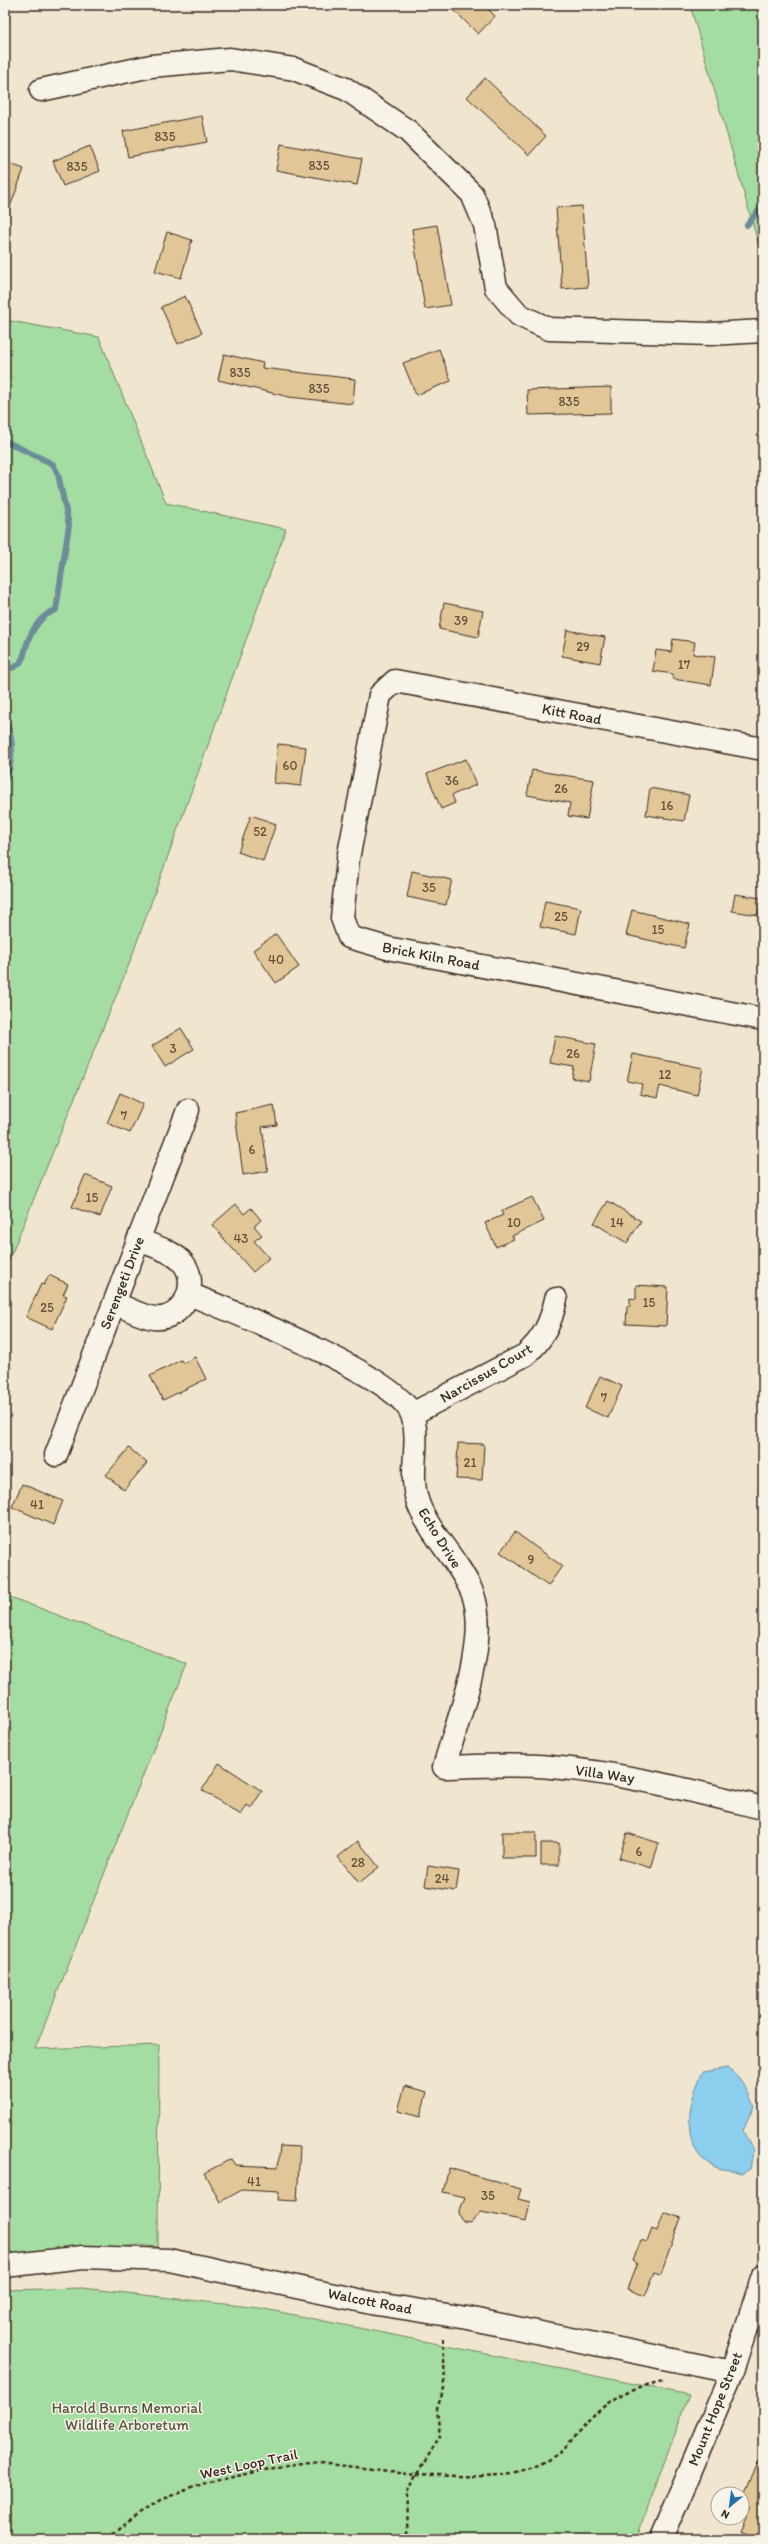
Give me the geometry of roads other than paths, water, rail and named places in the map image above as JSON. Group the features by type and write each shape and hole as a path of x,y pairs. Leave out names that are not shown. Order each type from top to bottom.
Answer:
{"street":[{"path":"41,90 151,66 230,59 294,69 346,89 408,131 472,194 485,225 496,288 519,315 549,329 710,334 763,331"},
{"name":"Kitt Road","path":"385,690 395,681 763,748"},
{"name":"Brick Kiln Road","path":"385,690 380,695 348,859 342,918 349,937 387,948 763,1019"},
{"name":"Serengeti Drive","path":"56,1455 188,1110"},
{"path":"114,1303 156,1318 168,1316 180,1309 189,1294 190,1275 184,1264 176,1256 138,1240"},
{"path":"189,1294 265,1324 318,1349 392,1391 404,1402 412,1414"},
{"name":"Narcissus Court","path":"412,1414 525,1355 545,1333 556,1298"},
{"name":"Echo Drive","path":"412,1414 414,1432 413,1484 416,1499 429,1527 472,1591 478,1611 479,1632 476,1653 444,1766"},
{"name":"Villa Way","path":"444,1766 549,1767 584,1771 652,1782 763,1808"},
{"name":"Walcott Road","path":"5,2266 83,2257 169,2260 377,2304 442,2314 732,2372"},
{"name":"Mount Hope Street","path":"661,2539 732,2372 763,2276"}],"water":[{"path":"727,2068 740,2079 754,2106 743,2131 753,2151 750,2169 742,2174 720,2169 711,2165 701,2157 694,2147 690,2135 689,2122 691,2108 698,2083 703,2072"}],"waterway":[{"path":"747,225 763,205"},
{"path":"5,441 53,464 58,474 69,525 56,610 46,615 38,623 29,638 19,664 5,670"},
{"path":"5,720 12,742 10,766 5,781"}],"park label":[{"name":"Harold Burns Memorial Wildlife Arboretum","path":"127,2416"}]}
